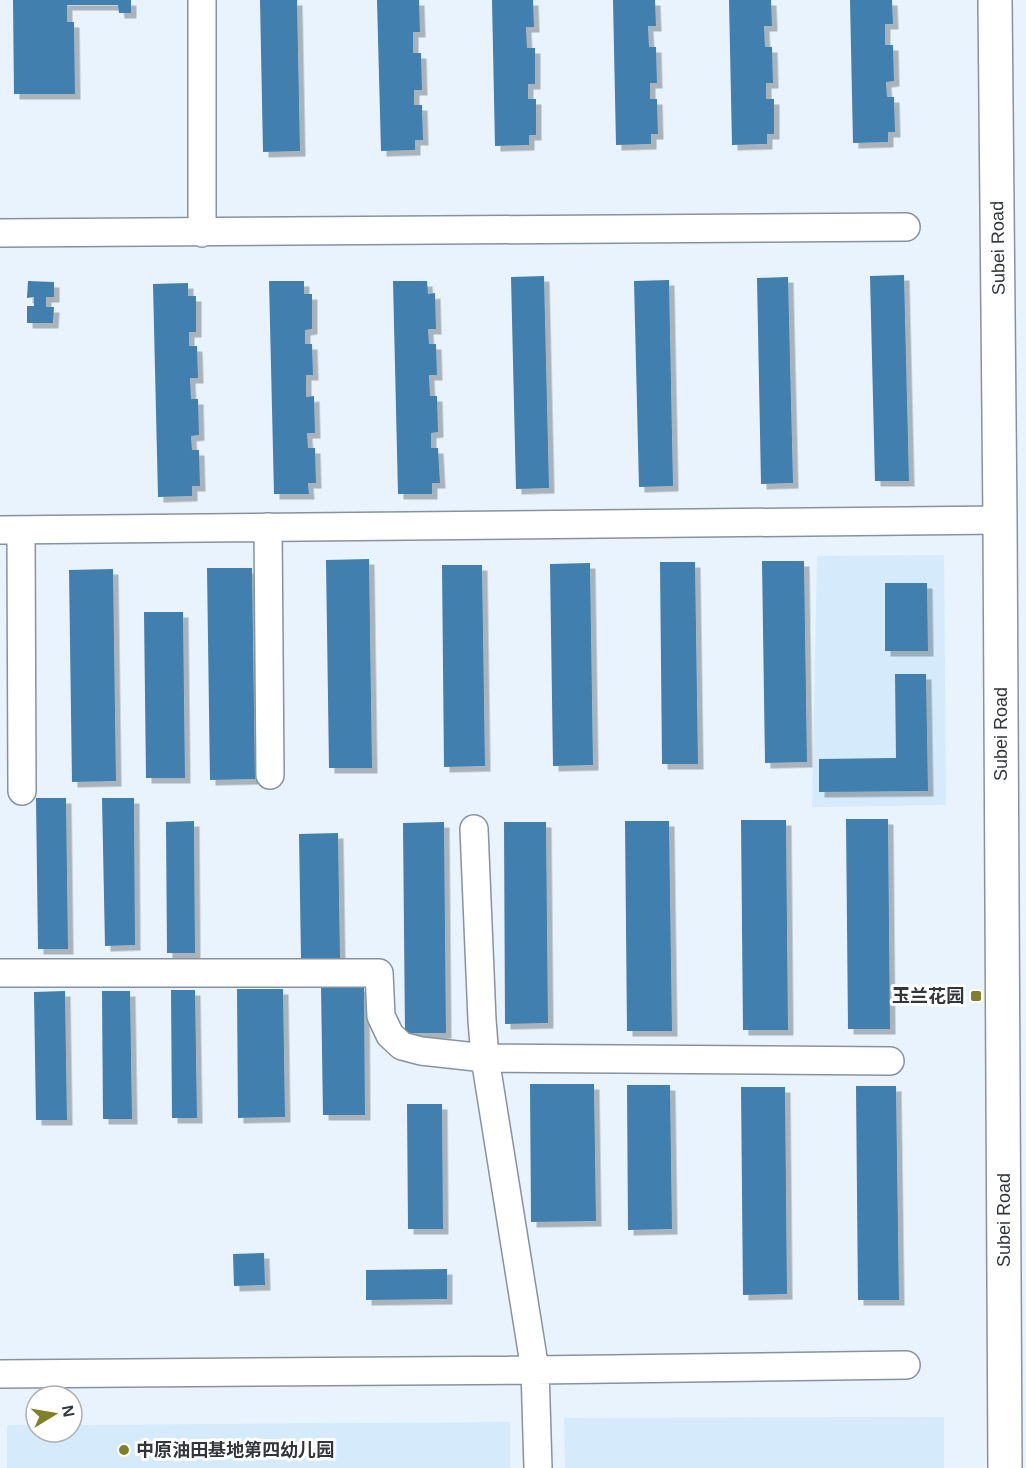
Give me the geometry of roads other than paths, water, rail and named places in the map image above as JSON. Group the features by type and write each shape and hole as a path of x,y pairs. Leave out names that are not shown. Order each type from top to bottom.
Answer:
{"main road":[{"name":"Subei Road","path":"995,0 1005,1468"}],"street":[{"path":"202,0 202,232"},
{"path":"0,233 906,226"},
{"path":"22,791 10,530 1000,520"},
{"path":"268,527 270,775"},
{"path":"474,829 485,1058 535,1370 538,1468"},
{"path":"0,973 380,973 381,1016 390,1035 402,1046 421,1052 485,1058 890,1061"},
{"path":"0,1374 906,1365"}],"place":[{"name":"玉兰花园","path":"976,996"},
{"name":"中原油田基地第四幼儿园","path":"124,1450"}]}
